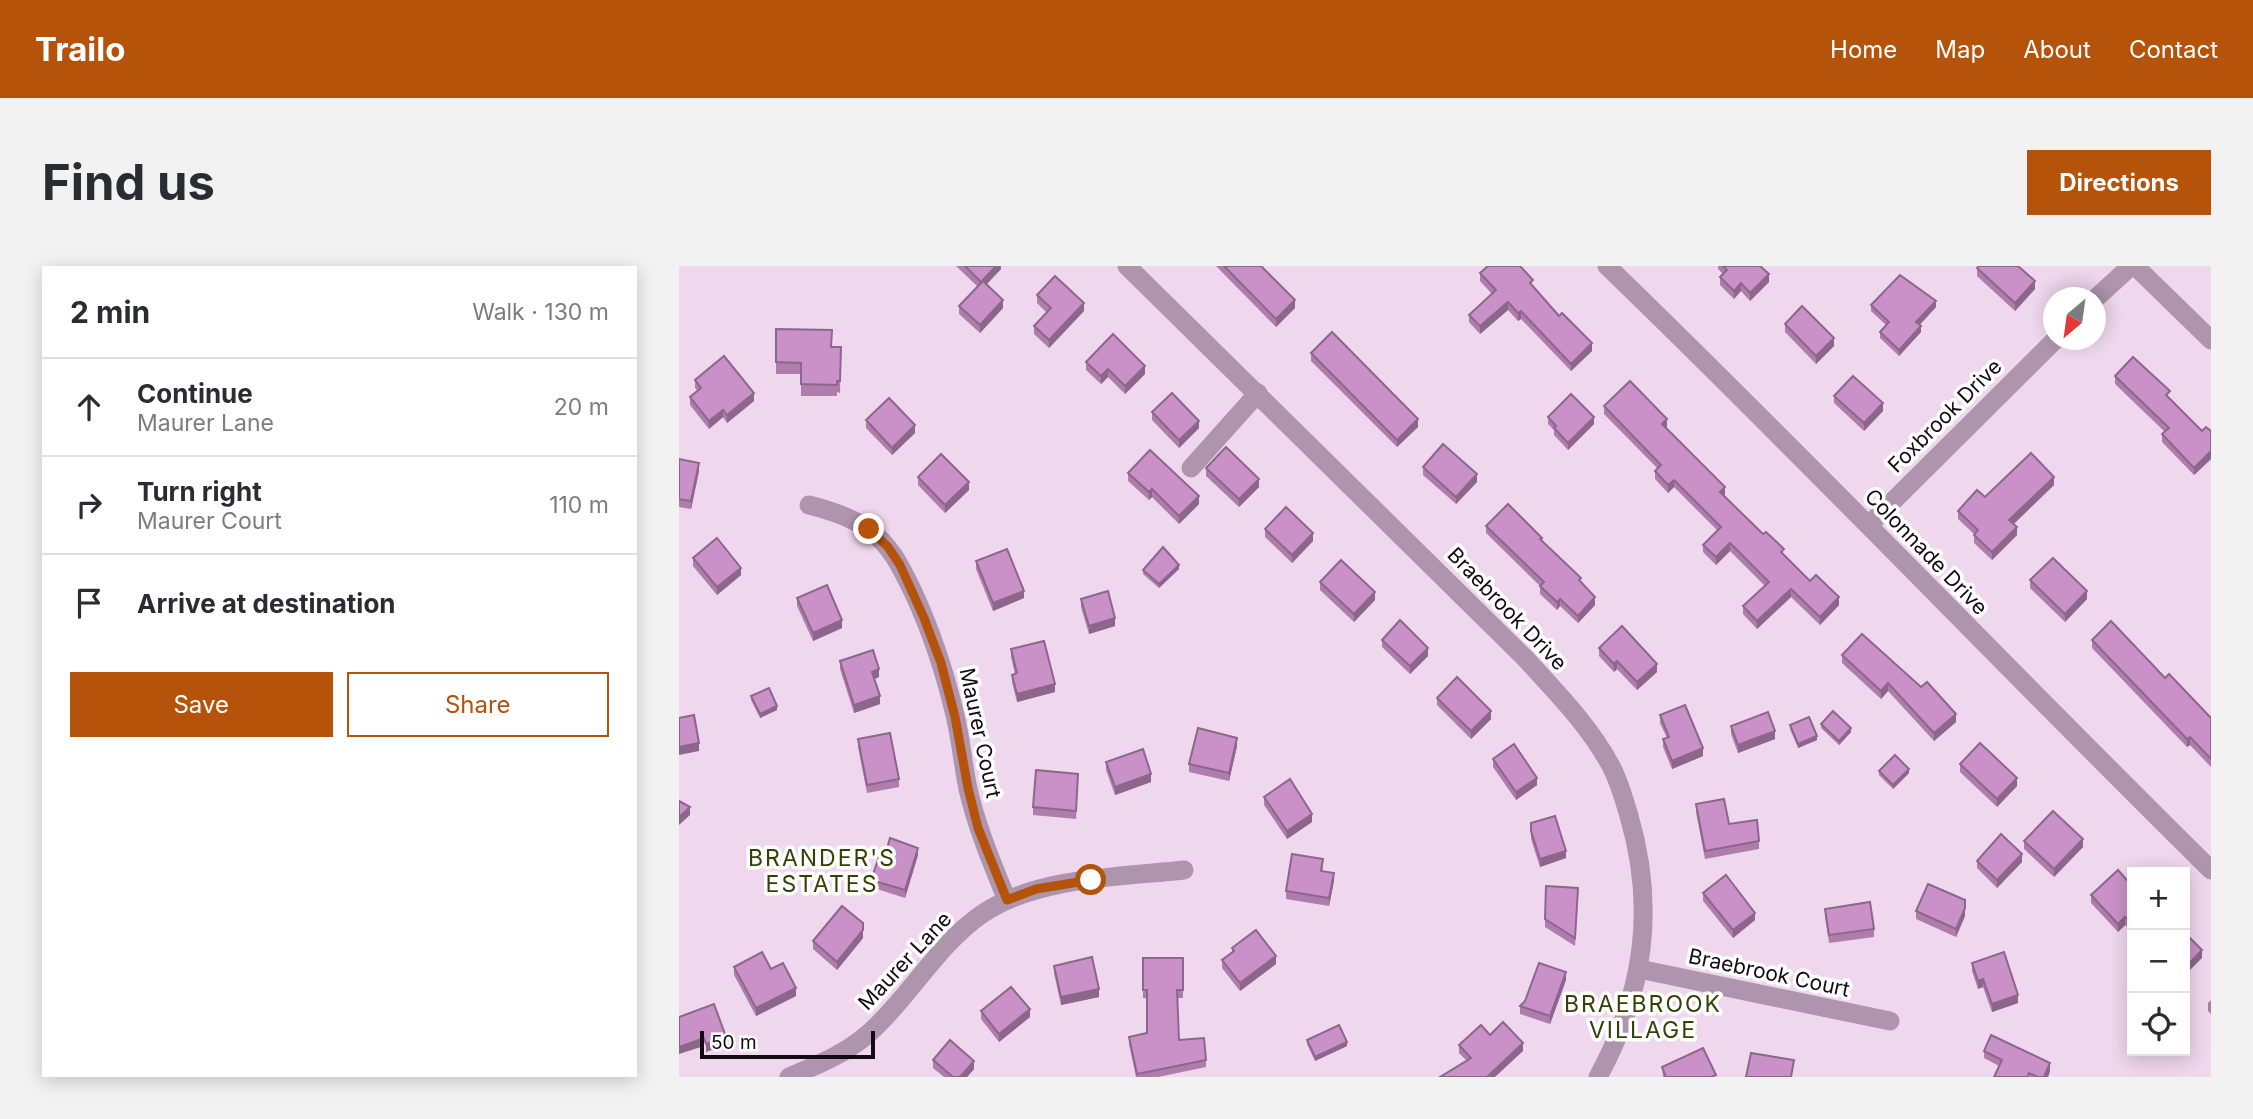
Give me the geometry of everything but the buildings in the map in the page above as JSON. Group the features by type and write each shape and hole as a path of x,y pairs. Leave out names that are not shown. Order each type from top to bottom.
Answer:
{"street":[{"name":"Braebrook Drive","path":"1127,266 1525,658 1594,737 1612,767 1635,837 1643,883 1644,918 1639,969 1621,1030 1598,1077"},
{"name":"Colonnade Drive","path":"1607,266 1869,525 2057,719 2211,870"},
{"path":"2106,289 2133,266 2211,340"},
{"name":"Foxbrook Drive","path":"1869,525 2045,350"},
{"path":"1191,468 1258,393"},
{"name":"Maurer Court","path":"809,505 850,518 869,529 888,547 900,565 941,663 978,828 1007,900"},
{"name":"Maurer Lane","path":"789,1077 840,1054 867,1036 952,939 983,914 1007,900 1036,889 1184,870"},
{"name":"Braebrook Court","path":"1639,969 1890,1021"}],"district":[{"name":"BRANDER'S ESTATES","path":"822,871"},
{"name":"BRAEBROOK VILLAGE","path":"1643,1017"}],"route":[{"path":"869,529 888,547 900,565 941,663 978,828 1007,900 1036,889 1091,880"}]}
